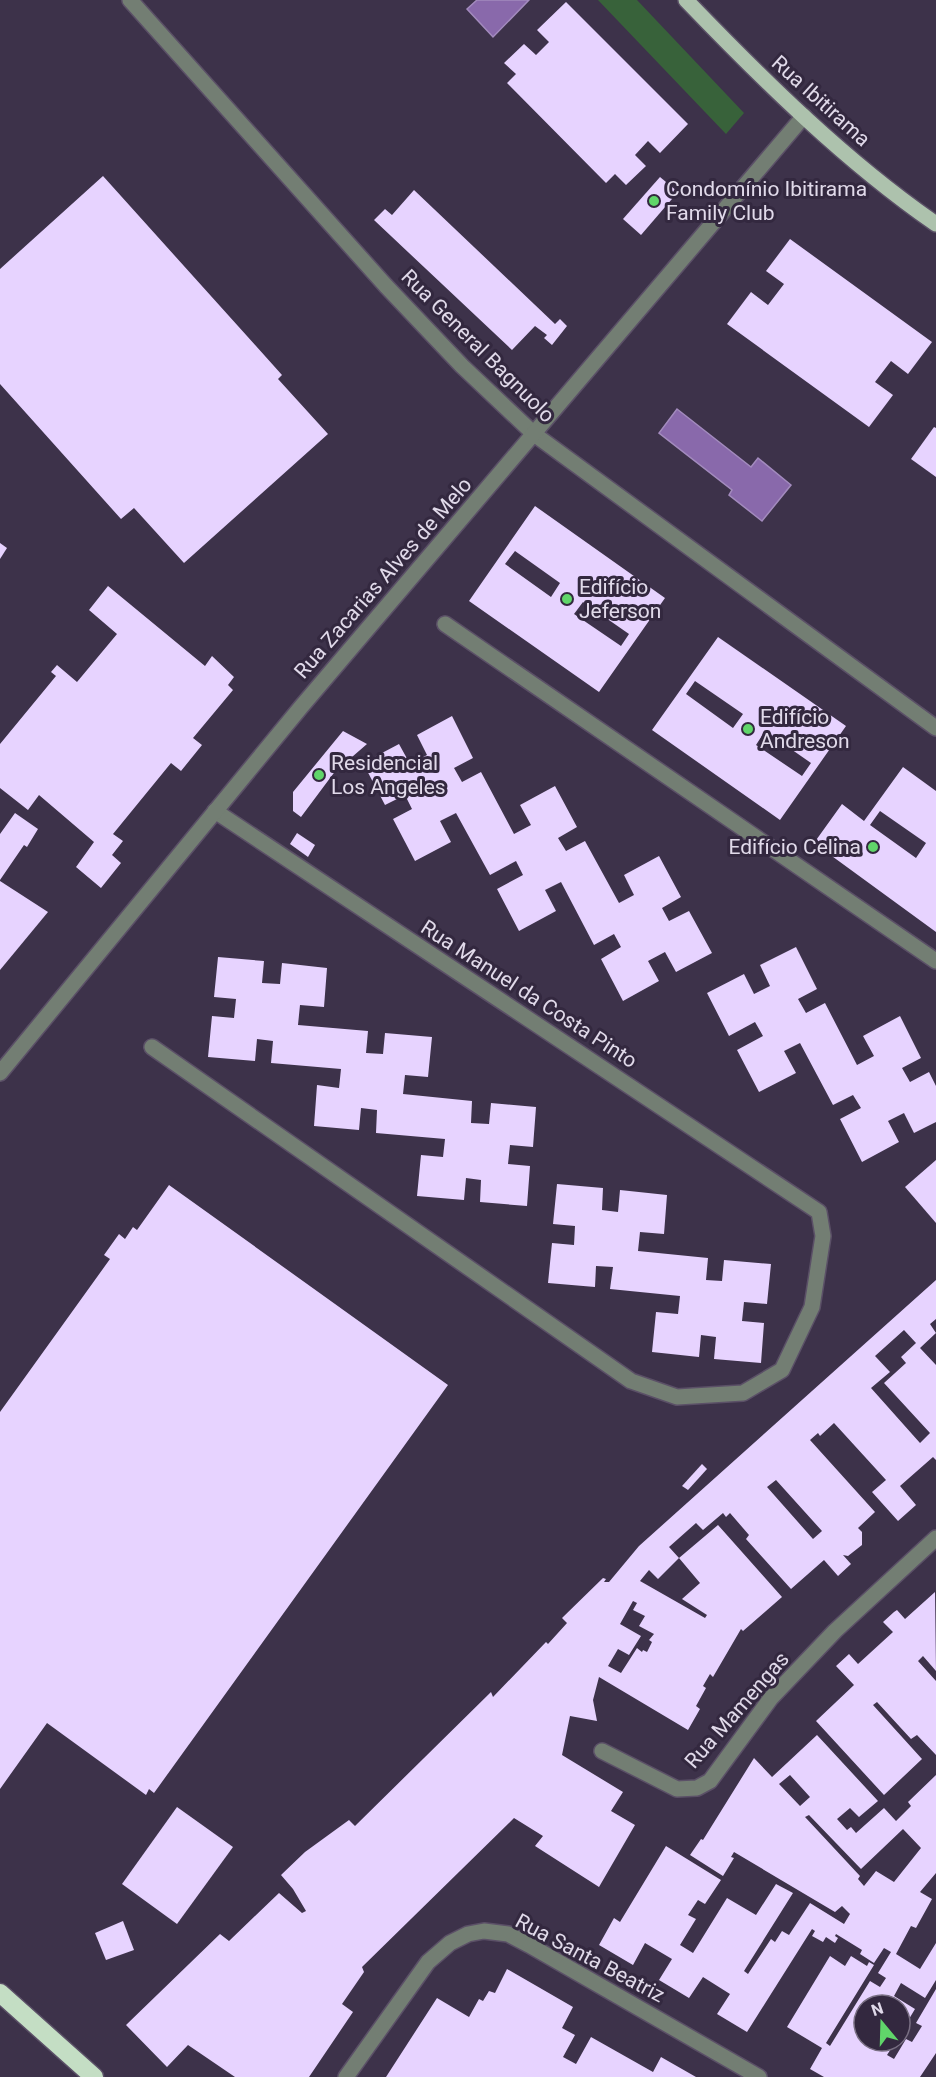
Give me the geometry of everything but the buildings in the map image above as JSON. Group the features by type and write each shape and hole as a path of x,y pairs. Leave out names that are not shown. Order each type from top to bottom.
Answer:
{"highway":[{"path":"0,1993 94,2077"}],"main road":[{"name":"Rua Ibitirama","path":"686,0 717,33 804,116 896,197 936,224"}],"street":[{"name":"Rua General Bagnuolo","path":"130,0 393,294 462,366 534,434 936,728"},
{"name":"Rua Zacarias Alves de Melo","path":"0,1073 301,707 804,116"},
{"path":"445,624 936,961"},
{"name":"Rua Manuel da Costa Pinto","path":"152,1047 631,1382 677,1397 743,1393 782,1370 812,1307 823,1236 819,1212 214,811"},
{"name":"Rua Mamengas","path":"602,1752 677,1789 697,1788 710,1781 771,1698 835,1631 936,1538"},
{"name":"Rua Santa Beatriz","path":"346,2077 428,1962 450,1943 468,1934 484,1931 507,1934 529,1945 759,2077"}],"green space":[{"path":"598,0 637,0 744,113 726,134"}],"shaded area":[{"path":"477,0 529,0 493,37 467,9"},
{"path":"677,409 751,467 758,458 791,485 762,521 729,495 732,490 659,433"}],"place":[{"name":"Condomínio Ibitirama Family Club","path":"654,201"},
{"name":"Edifício Jeferson","path":"567,599"},
{"name":"Edifício Andreson","path":"748,729"},
{"name":"Residencial Los Angeles","path":"319,775"},
{"name":"Edifício Celina","path":"873,847"}]}
